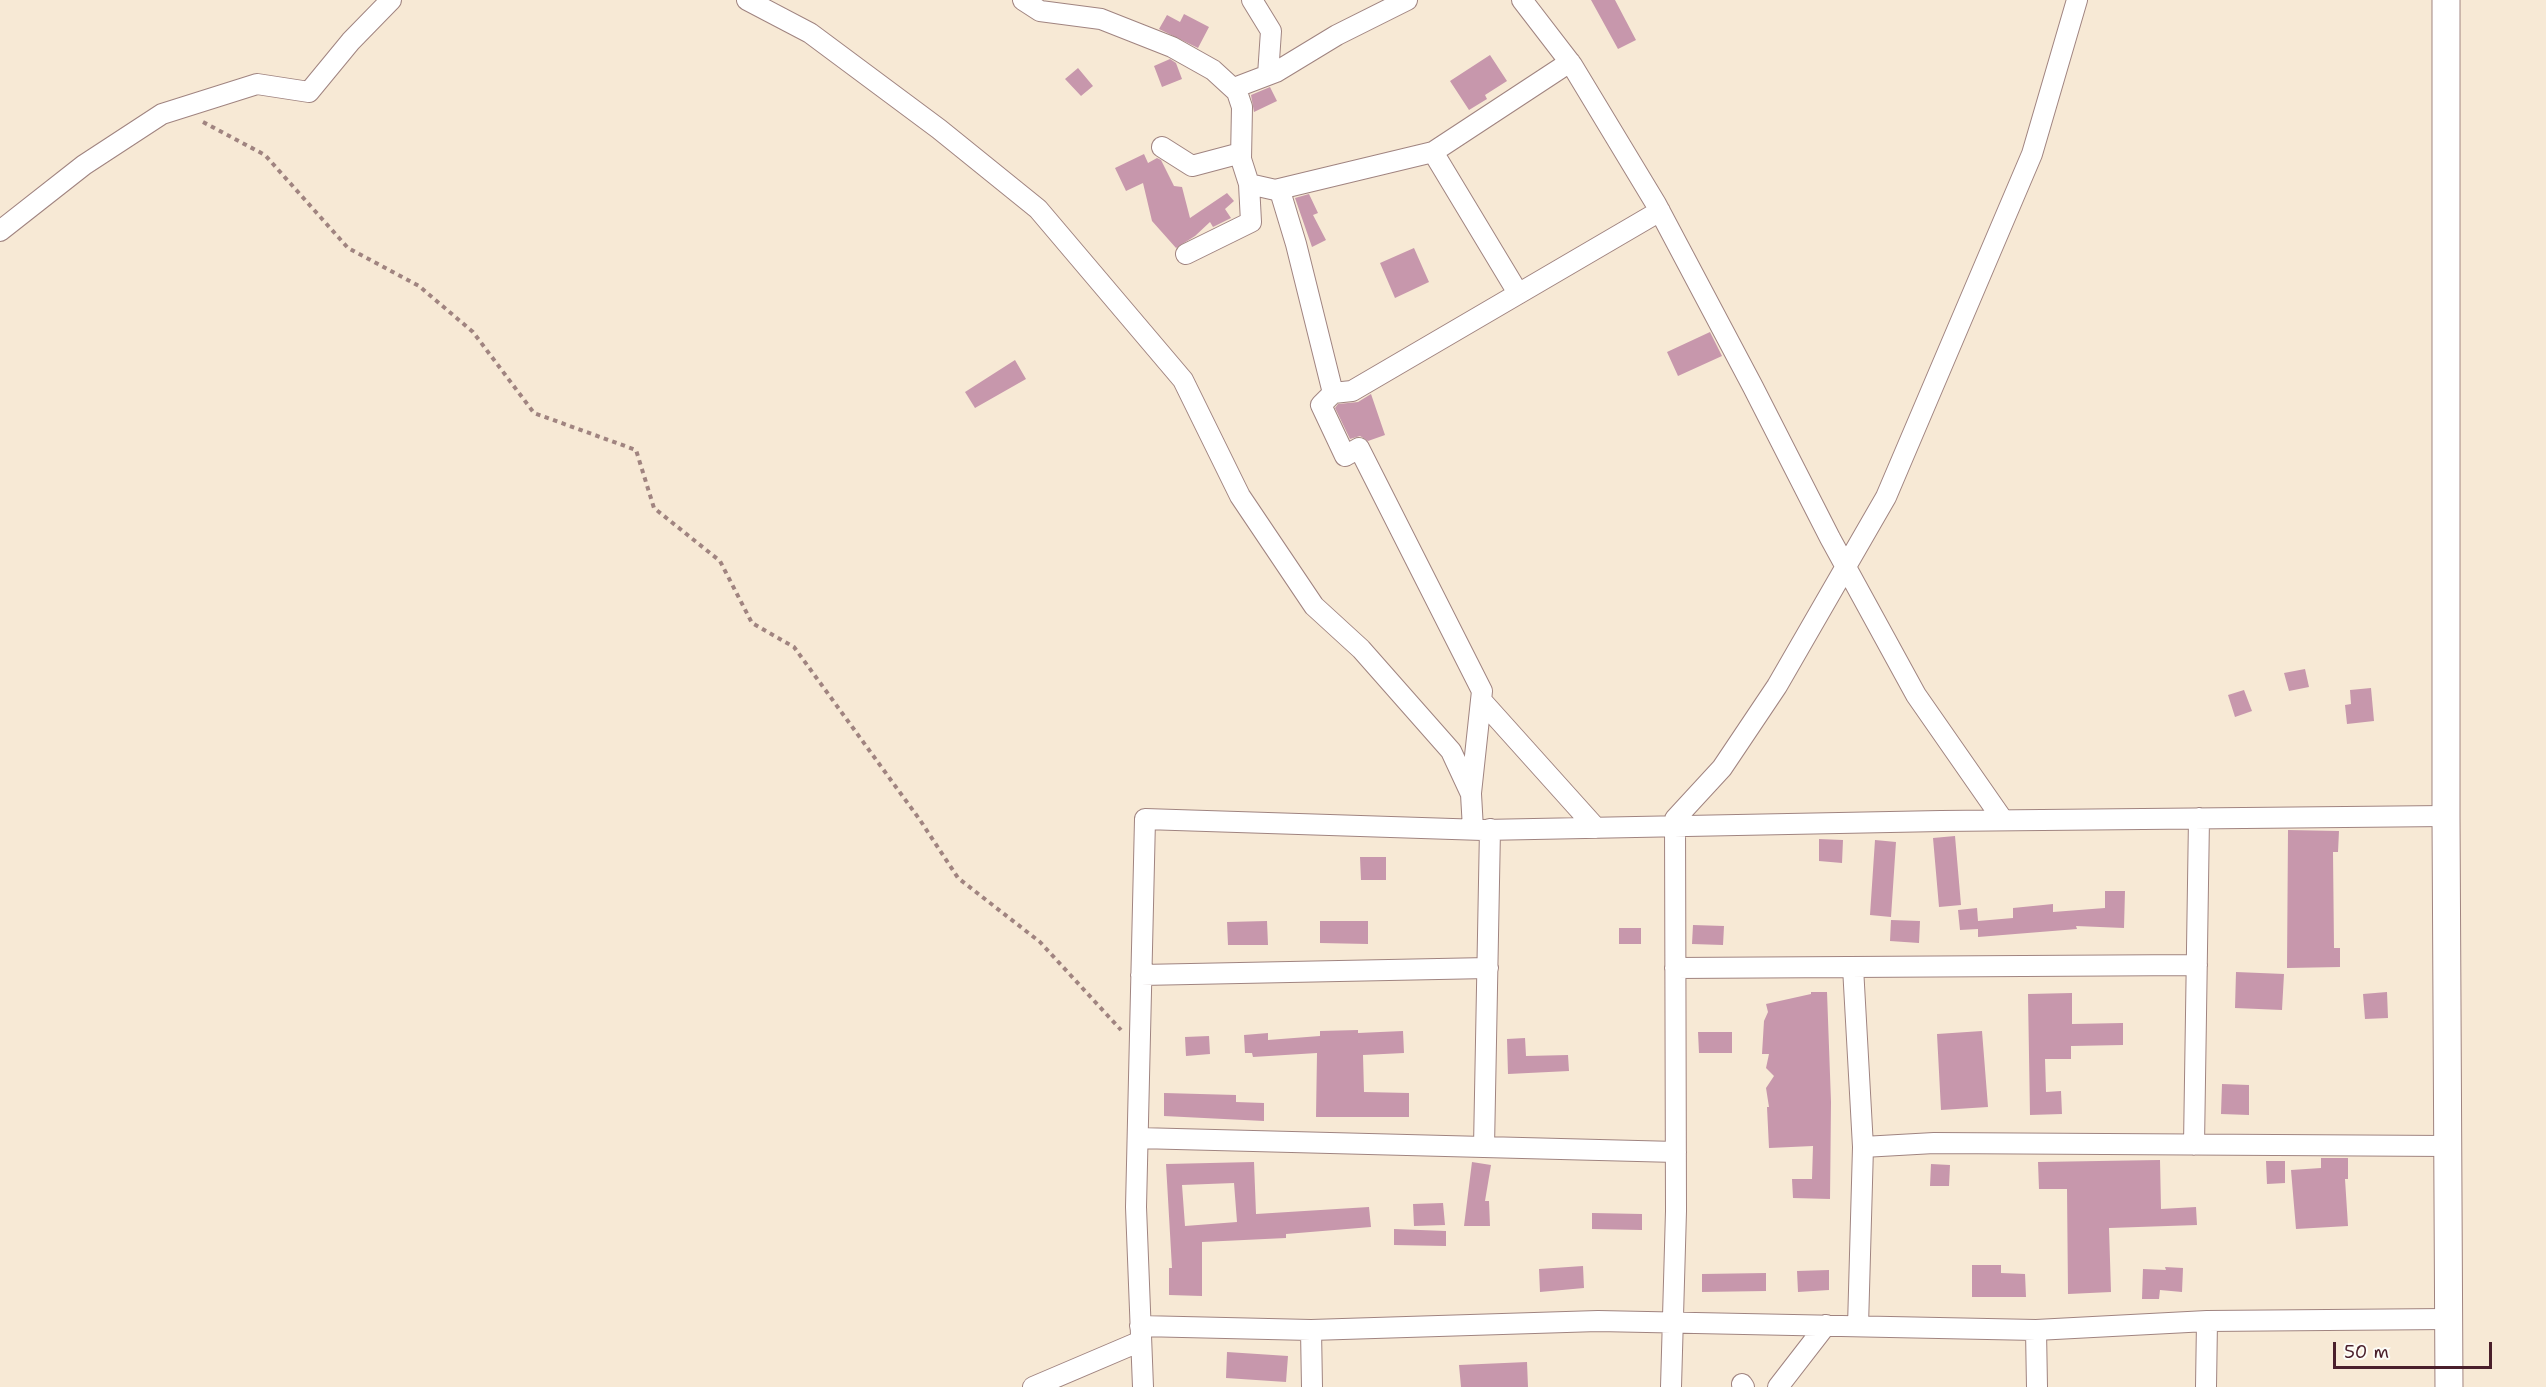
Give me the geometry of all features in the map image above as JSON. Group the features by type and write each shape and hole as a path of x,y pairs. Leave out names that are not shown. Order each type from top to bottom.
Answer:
{"street":[{"path":"0,231 84,165 162,114 257,84 309,92 351,41 391,0"},
{"path":"747,0 810,33 939,129 1038,209 1183,380 1240,496 1314,606 1361,649 1451,751 1471,794 1482,829 1488,968 1484,1147"},
{"path":"1023,0 1040,11 1101,19 1152,39 1213,70 1234,88 1242,107 1241,153 1249,184 1251,222 1185,254"},
{"path":"1252,0 1271,31 1268,75"},
{"path":"1234,88 1268,75 1337,35 1407,0"},
{"path":"1522,0 1570,62 1660,211 1846,567 1916,694 2003,820"},
{"path":"1671,1387 1676,1152 1675,819 1722,768 1777,686 1886,497 2032,154 2077,0"},
{"path":"2446,0 2447,1319 2449,1387"},
{"path":"1275,190 1433,152 1570,62"},
{"path":"1162,147 1192,166 1241,153"},
{"path":"1433,152 1518,293"},
{"path":"1249,184 1280,191 1296,244 1333,393"},
{"path":"1471,794 1482,691 1359,448 1345,456 1321,405 1333,393 1352,391 1660,211"},
{"path":"1481,699 1596,828"},
{"path":"1143,1387 1136,1207 1145,819 1482,829 2003,820 2446,816"},
{"path":"2194,1145 2199,818"},
{"path":"1675,968 2197,964"},
{"path":"1853,967 1863,1147 1858,1326"},
{"path":"1141,975 1488,968"},
{"path":"1138,1138 1676,1152"},
{"path":"1863,1147 1934,1143 2447,1146"},
{"path":"1033,1387 1141,1334 1598,1321 2036,1330 2207,1321 2447,1319"},
{"path":"2206,1387 2207,1321"},
{"path":"1778,1387 1826,1325"},
{"path":"1311,1330 1312,1387"},
{"path":"2036,1330 2037,1387"}],"path":[{"path":"178,109 265,155 348,248 419,286 473,332 534,413 636,450 654,508 720,561 752,623 794,647 920,820 958,878 1040,942 1125,1034 1140,1038"}],"building":[{"path":"1591,0 1615,0 1636,40 1618,49"},
{"path":"1184,14 1209,27 1198,48 1159,29 1167,15 1180,22"},
{"path":"1490,55 1507,81 1485,95 1487,99 1469,110 1450,81"},
{"path":"1170,59 1176,63 1182,79 1162,87 1154,66"},
{"path":"1078,68 1093,86 1081,96 1065,79"},
{"path":"1270,87 1277,101 1254,112 1251,95"},
{"path":"1144,154 1148,163 1157,158 1161,160 1174,186 1182,187 1190,218 1227,193 1234,201 1225,209 1231,218 1213,227 1210,222 1195,236 1176,248 1152,221 1143,183 1126,191 1115,168"},
{"path":"1309,194 1318,213 1313,215 1326,240 1312,247 1295,198"},
{"path":"1414,248 1429,282 1395,298 1380,263"},
{"path":"1710,332 1722,356 1678,376 1667,352"},
{"path":"1015,360 1026,379 975,408 965,392"},
{"path":"1371,394 1385,435 1368,441 1360,436 1350,439 1335,408 1338,404 1358,402"},
{"path":"2305,669 2309,687 2289,691 2284,673"},
{"path":"2371,688 2374,721 2347,724 2345,705 2351,704 2350,690"},
{"path":"2244,690 2252,711 2235,717 2228,695"},
{"path":"2288,830 2339,831 2338,852 2333,852 2334,948 2340,948 2340,967 2287,968"},
{"path":"1955,836 1961,905 1939,907 1933,838"},
{"path":"1819,839 1843,840 1842,863 1819,861"},
{"path":"1875,840 1896,842 1891,917 1870,915"},
{"path":"1360,857 1386,857 1386,880 1361,880"},
{"path":"2105,891 2125,891 2124,928 2076,926 2077,929 1978,937 1978,929 1960,930 1958,910 1977,908 1978,921 2013,918 2013,908 2053,904 2053,912 2105,908"},
{"path":"1891,920 1920,921 1919,943 1890,941"},
{"path":"1267,921 1268,945 1228,945 1227,922"},
{"path":"1320,921 1368,921 1368,944 1320,943"},
{"path":"1693,925 1724,926 1723,945 1692,944"},
{"path":"1619,928 1641,928 1641,944 1619,944"},
{"path":"2236,972 2284,974 2282,1010 2235,1008"},
{"path":"1811,992 1827,992 1831,1102 1830,1199 1793,1198 1792,1179 1812,1179 1813,1146 1769,1148 1767,1107 1769,1107 1766,1088 1774,1076 1766,1068 1769,1054 1762,1054 1764,1021 1768,1012 1766,1004 1811,994"},
{"path":"2387,992 2388,1018 2365,1019 2363,994"},
{"path":"2072,993 2072,1024 2123,1023 2123,1045 2071,1046 2071,1059 2045,1059 2046,1092 2061,1091 2062,1114 2030,1115 2028,994"},
{"path":"1358,1030 1358,1033 1403,1031 1404,1053 1363,1055 1364,1092 1409,1093 1409,1117 1316,1117 1317,1053 1253,1057 1252,1053 1245,1053 1244,1035 1268,1033 1268,1040 1320,1036 1320,1031"},
{"path":"1982,1031 1988,1107 1941,1110 1937,1034"},
{"path":"1698,1032 1732,1032 1732,1053 1699,1053"},
{"path":"1209,1036 1210,1054 1186,1056 1185,1037"},
{"path":"1525,1038 1526,1056 1568,1055 1569,1071 1508,1074 1507,1039"},
{"path":"2222,1084 2249,1085 2249,1115 2221,1114"},
{"path":"1164,1093 1236,1095 1236,1102 1264,1103 1264,1121 1164,1116"},
{"path":"2321,1158 2348,1158 2348,1179 2345,1179 2348,1226 2296,1229 2291,1170 2321,1168"},
{"path":"2160,1160 2161,1209 2196,1207 2197,1225 2109,1228 2111,1292 2068,1294 2067,1189 2039,1189 2038,1162"},
{"path":"2266,1161 2285,1161 2285,1183 2267,1184"},
{"path":"1254,1162 1256,1214 1369,1207 1371,1227 1286,1234 1286,1238 1202,1242 1202,1296 1169,1295 1169,1268 1172,1268 1166,1164","holes":["1234,1183 1237,1222 1185,1226 1182,1185"]},
{"path":"1472,1162 1491,1165 1485,1201 1489,1201 1490,1226 1464,1226"},
{"path":"1931,1164 1950,1165 1949,1186 1930,1186"},
{"path":"1443,1203 1445,1225 1414,1226 1413,1204"},
{"path":"1592,1213 1642,1214 1642,1230 1592,1229"},
{"path":"1394,1229 1446,1231 1446,1246 1394,1245"},
{"path":"1972,1265 2001,1265 2001,1273 2025,1274 2026,1297 1972,1297"},
{"path":"1583,1266 1584,1288 1540,1292 1539,1269"},
{"path":"2165,1267 2183,1268 2182,1292 2160,1290 2159,1299 2142,1299 2143,1269 2166,1270"},
{"path":"1829,1270 1829,1290 1798,1292 1797,1271"},
{"path":"1766,1273 1766,1291 1702,1292 1702,1274"},
{"path":"1227,1352 1288,1356 1286,1382 1226,1378"},
{"path":"1527,1362 1528,1387 1461,1387 1459,1365"}]}
